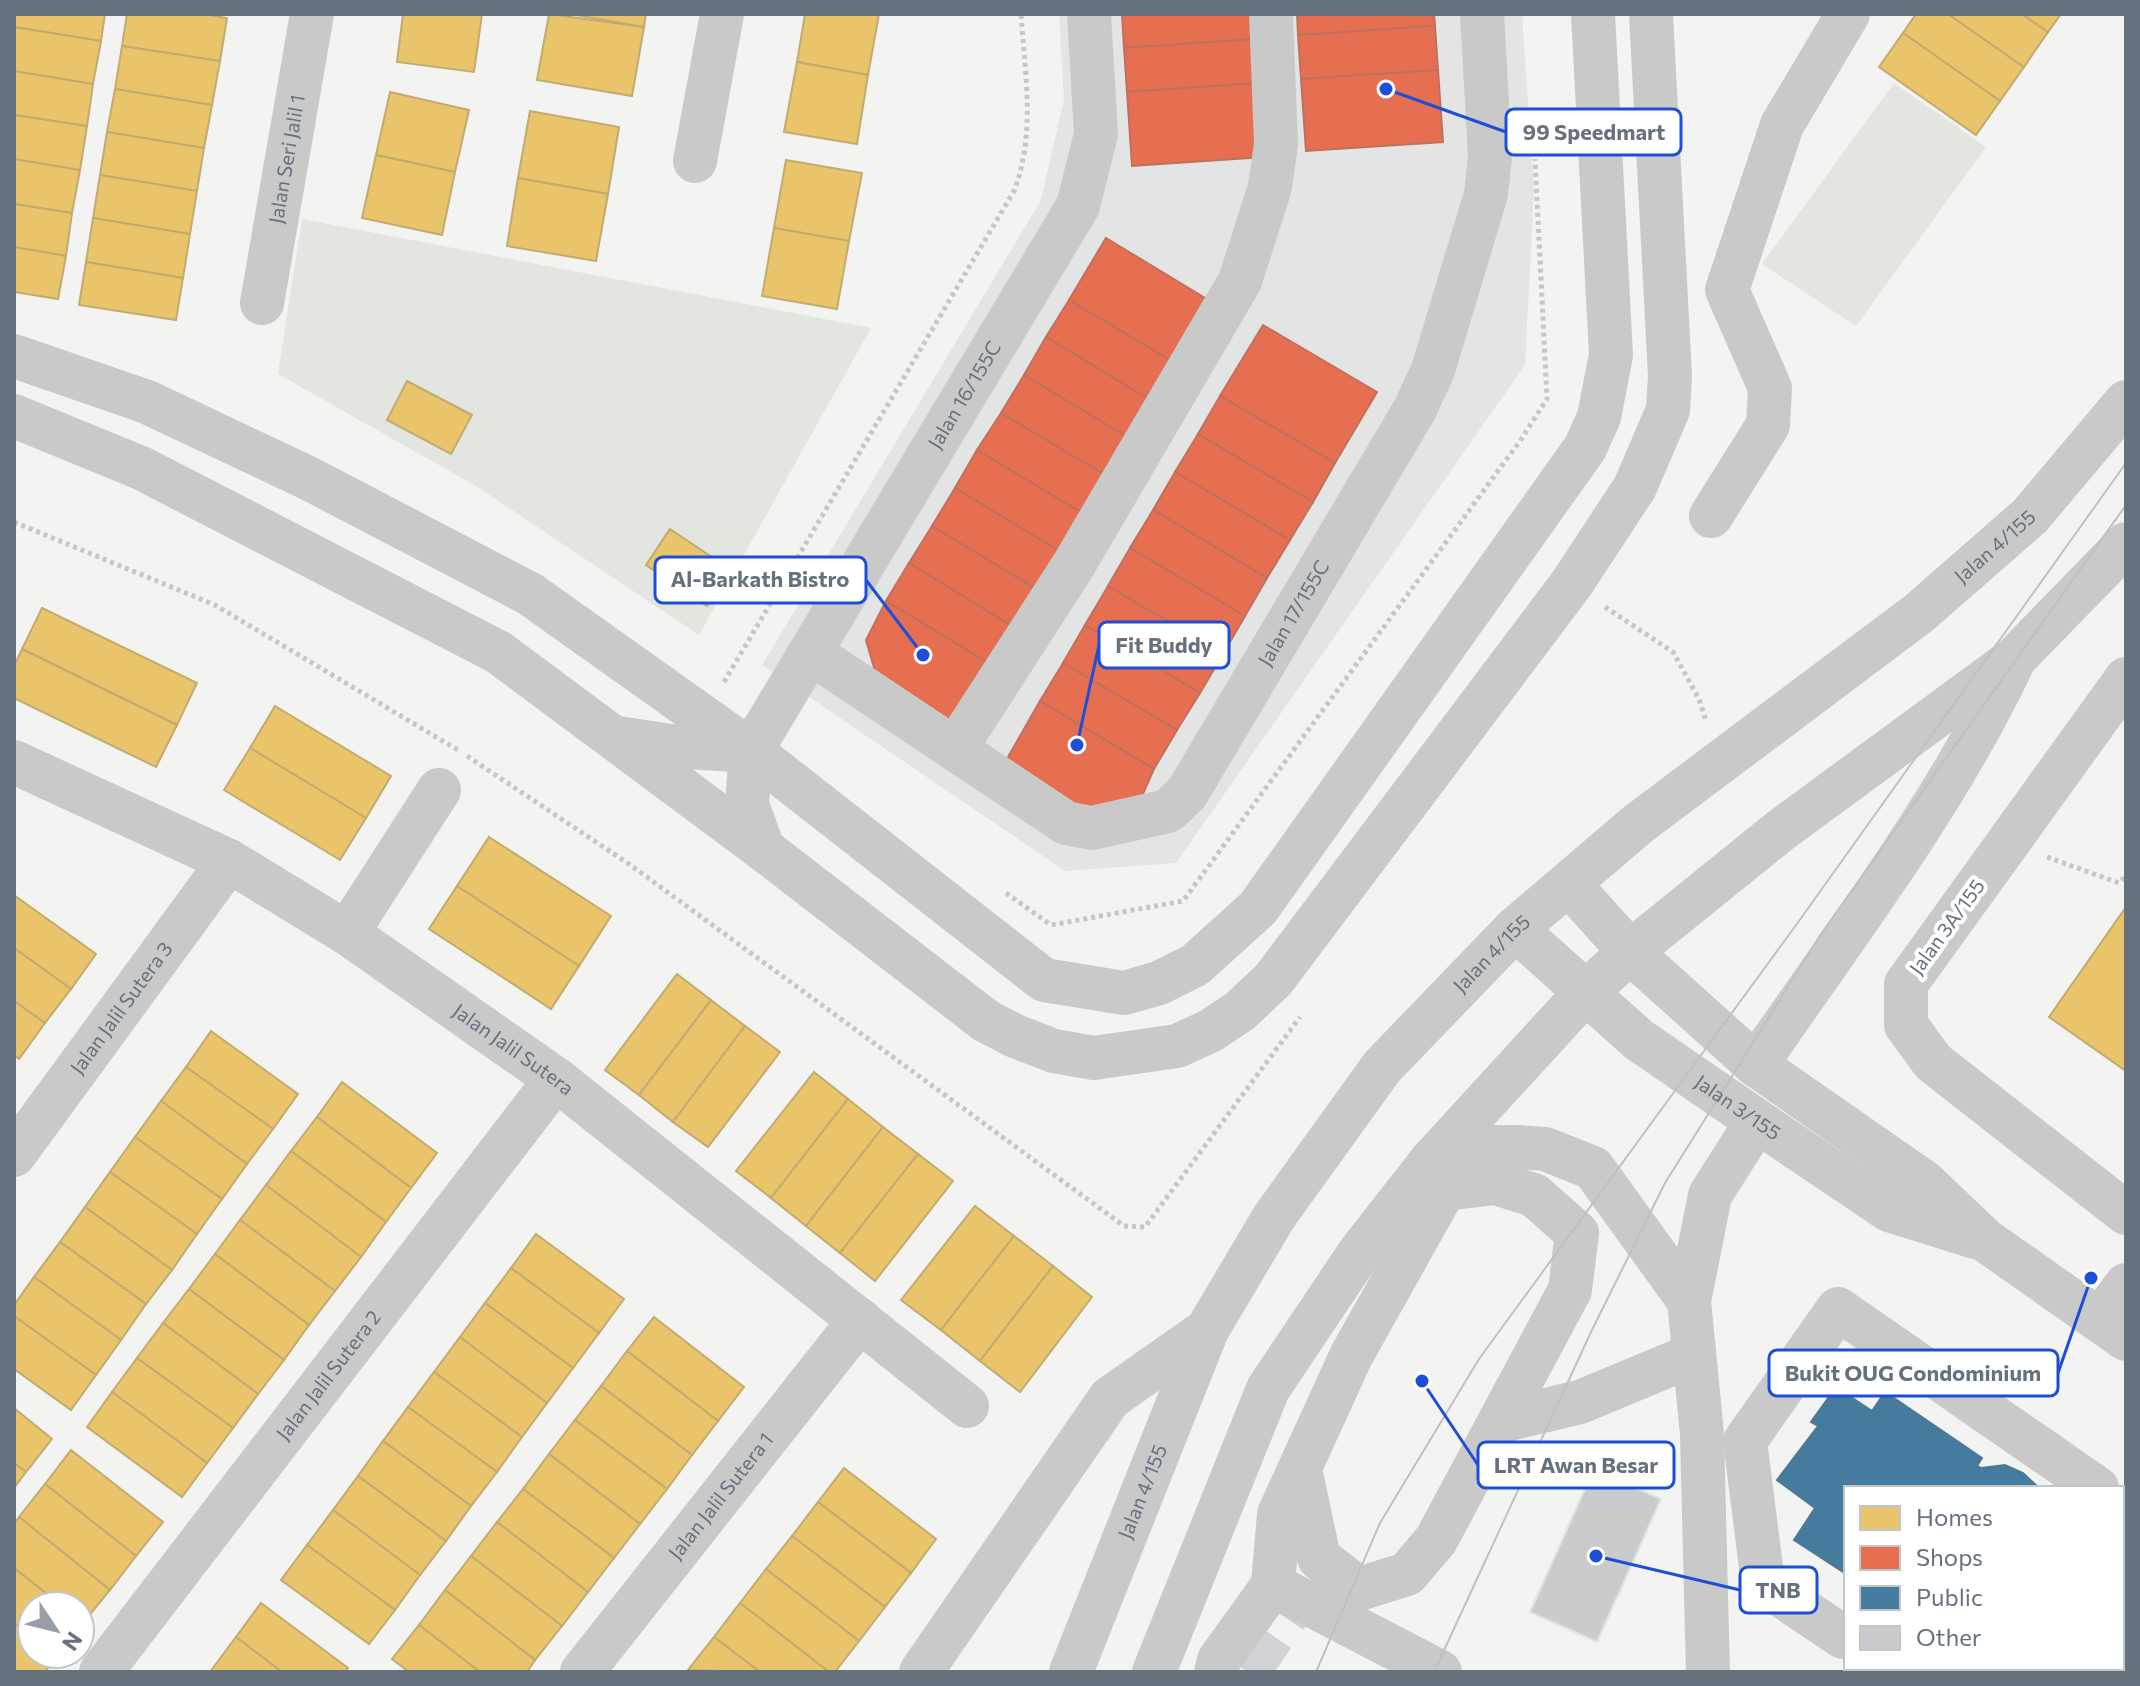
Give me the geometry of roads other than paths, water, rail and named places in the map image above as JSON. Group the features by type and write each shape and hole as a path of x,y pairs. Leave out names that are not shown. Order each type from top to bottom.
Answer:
{"street":[{"name":"Jalan Seri Jalil 1","path":"262,303 312,14"},
{"path":"695,161 722,14"},
{"name":"Jalan 16/155C","path":"751,751 1078,206 1096,134 1089,14"},
{"path":"955,749 1073,566 1240,281 1270,187 1276,144 1271,14"},
{"name":"Jalan 17/155C","path":"811,653 1066,823 1092,828 1168,811 1187,793 1415,409 1433,370 1486,194 1490,156 1482,14"},
{"path":"14,356 147,402 308,478 530,594 751,751 1044,980 1124,993 1159,983 1195,965 1258,908 1585,448 1599,417 1611,355 1593,14"},
{"path":"14,416 141,468 498,652 763,849 986,1021 1054,1051 1094,1058 1177,1046 1210,1031 1240,1011 1273,980 1572,583 1635,487 1668,410 1668,298 1651,14"},
{"path":"1711,516 1768,425 1770,388 1727,290 1782,125 1848,14"},
{"name":"Jalan 4/155","path":"1071,1672 1207,1330 1274,1217 1382,1067 1515,929 1718,762 1919,613 2019,526 2126,402"},
{"path":"1216,1672 1219,1660 1285,1593 1279,1514 1351,1356 1448,1165 1498,1084 1584,994 1630,952 1781,830 2014,659 2126,544"},
{"path":"1756,1065 1931,808 1984,722 2014,659"},
{"name":"Jalan 3A/155","path":"2126,679 1906,984 1906,1025 1933,1062 2126,1213"},
{"path":"614,737 671,746 751,751"},
{"path":"751,751 747,804 763,849"},
{"name":"Jalan Jalil Sutera","path":"14,762 229,861 347,933 556,1079 967,1406"},
{"path":"347,933 439,790"},
{"name":"Jalan Jalil Sutera 3","path":"14,1155 229,861"},
{"name":"Jalan 3/155","path":"1569,884 1630,952 1756,1065 1924,1182 1985,1240 2113,1330"},
{"name":"Jalan 3/155","path":"1515,929 1584,994 1639,1040 1889,1210 1985,1240"},
{"name":"Jalan Jalil Sutera 2","path":"101,1672 556,1079"},
{"path":"1708,1672 1702,1434 1689,1301 1710,1195 1757,1121"},
{"path":"1154,1672 1268,1389 1359,1253 1448,1165 1545,1149 1593,1168 1689,1301"},
{"path":"1300,1469 1319,1558 1359,1589 1407,1574 1426,1551 1501,1421 1570,1290 1577,1233 1534,1195 1448,1165"},
{"path":"1351,1356 1434,1249 1495,1183"},
{"path":"2113,1330 2126,1285"},
{"path":"1843,1637 1763,1583 1745,1441 1838,1309 2094,1486"},
{"name":"Jalan Jalil Sutera 1","path":"582,1672 860,1320"},
{"path":"921,1672 1110,1398 1207,1330"},
{"path":"1501,1421 1580,1402 1693,1355"},
{"path":"1285,1593 1440,1672"}],"tunnel":[{"path":"1248,1672 1297,1600"}],"tram line":[{"path":"1316,1672 1380,1523 1479,1359 1799,921 2126,463"},
{"path":"1434,1672 1591,1332 1665,1183 1821,934 2126,505"}],"place":[{"name":"99 Speedmart","path":"1386,89"},
{"name":"Al-Barkath Bistro","path":"923,655"},
{"name":"Fit Buddy","path":"1077,745"},
{"name":"Bukit OUG Condominium","path":"2091,1278"},
{"name":"LRT Awan Besar","path":"1422,1381"},
{"name":"TNB","path":"1596,1556"}]}
